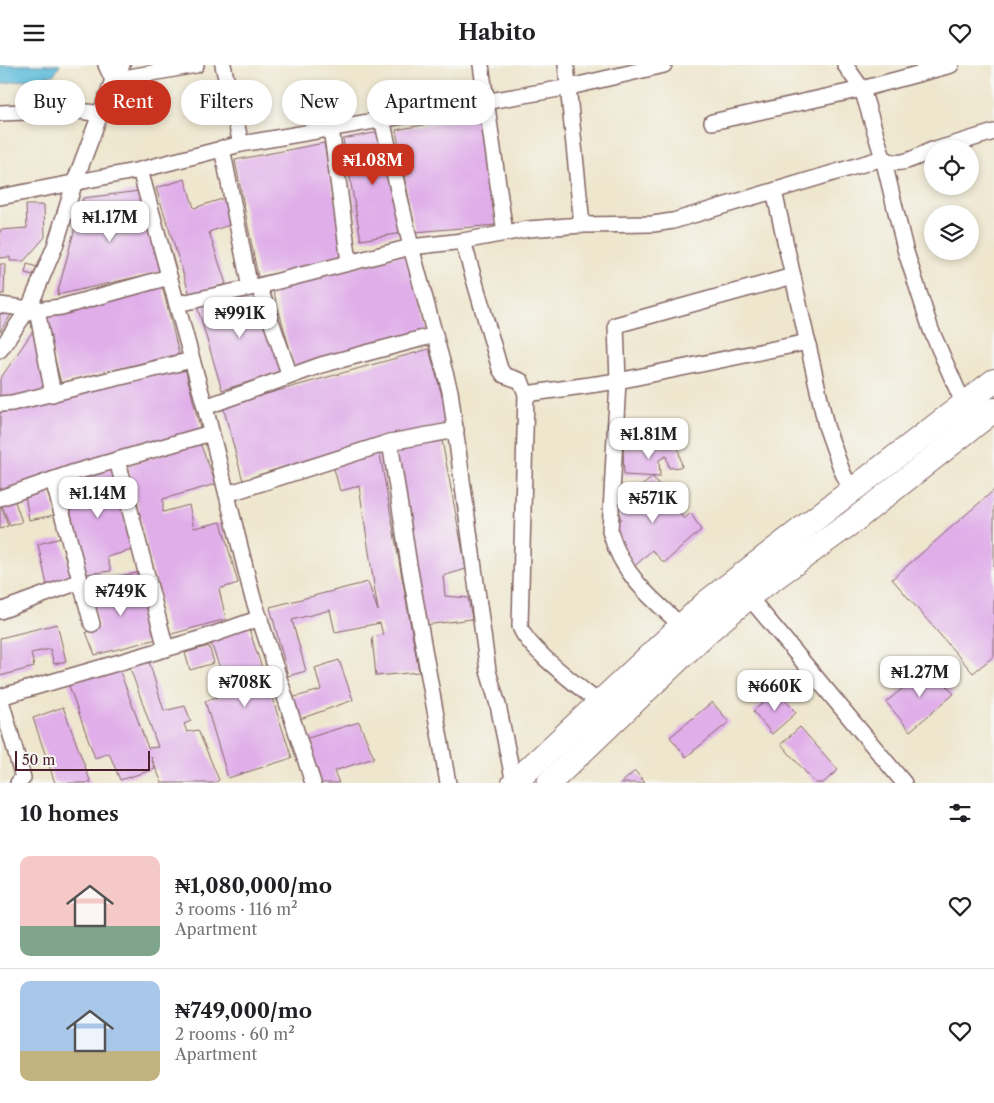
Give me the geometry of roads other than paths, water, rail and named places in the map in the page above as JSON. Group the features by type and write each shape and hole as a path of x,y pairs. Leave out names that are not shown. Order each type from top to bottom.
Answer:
{"main road":[{"path":"514,783 707,602 994,381"},
{"path":"549,783 722,620 750,597 852,522 994,410"},
{"path":"707,602 722,620"}],"street":[{"path":"106,65 113,80"},
{"path":"113,80 122,65"},
{"path":"113,80 196,65"},
{"path":"223,65 226,70 240,144"},
{"path":"481,65 483,80"},
{"path":"566,65 570,87 582,225"},
{"path":"495,100 570,87 664,65"},
{"path":"845,65 862,89 883,158 905,249 931,330 964,405"},
{"path":"712,122 862,89 944,66"},
{"path":"0,113 73,110 95,113"},
{"path":"0,197 75,181 140,170 240,144 367,121"},
{"path":"0,351 33,309 75,181 97,125"},
{"path":"383,125 411,247 450,391 488,671 498,705 514,783"},
{"path":"489,125 505,233"},
{"path":"331,127 349,262"},
{"path":"968,140 994,132"},
{"path":"222,149 254,287 290,376"},
{"path":"883,158 890,163 901,163 924,154"},
{"path":"177,304 254,287 411,247 463,241 505,233 582,225 653,224 666,222 883,158"},
{"path":"140,170 260,618 313,783"},
{"path":"774,191 826,426 851,491"},
{"path":"463,241 500,369 504,375 521,381 526,394 520,626 522,634 532,645 599,703"},
{"path":"681,625 644,594 627,571 614,546 610,531 618,381 615,329 620,323 793,276"},
{"path":"0,305 33,309 61,307 169,277"},
{"path":"33,309 53,394"},
{"path":"205,407 290,376 372,350 435,335"},
{"path":"526,394 618,381 808,343"},
{"path":"0,404 53,394 192,360"},
{"path":"227,494 390,442 456,430"},
{"path":"0,498 117,460 211,433"},
{"path":"390,442 409,565 448,783"},
{"path":"117,460 166,649"},
{"path":"53,480 92,624"},
{"path":"0,611 81,581"},
{"path":"750,597 904,783"},
{"path":"18,783 23,778 0,697 166,649 260,618"}],"water":[{"path":"0,65 60,65 54,75 0,84"}]}
